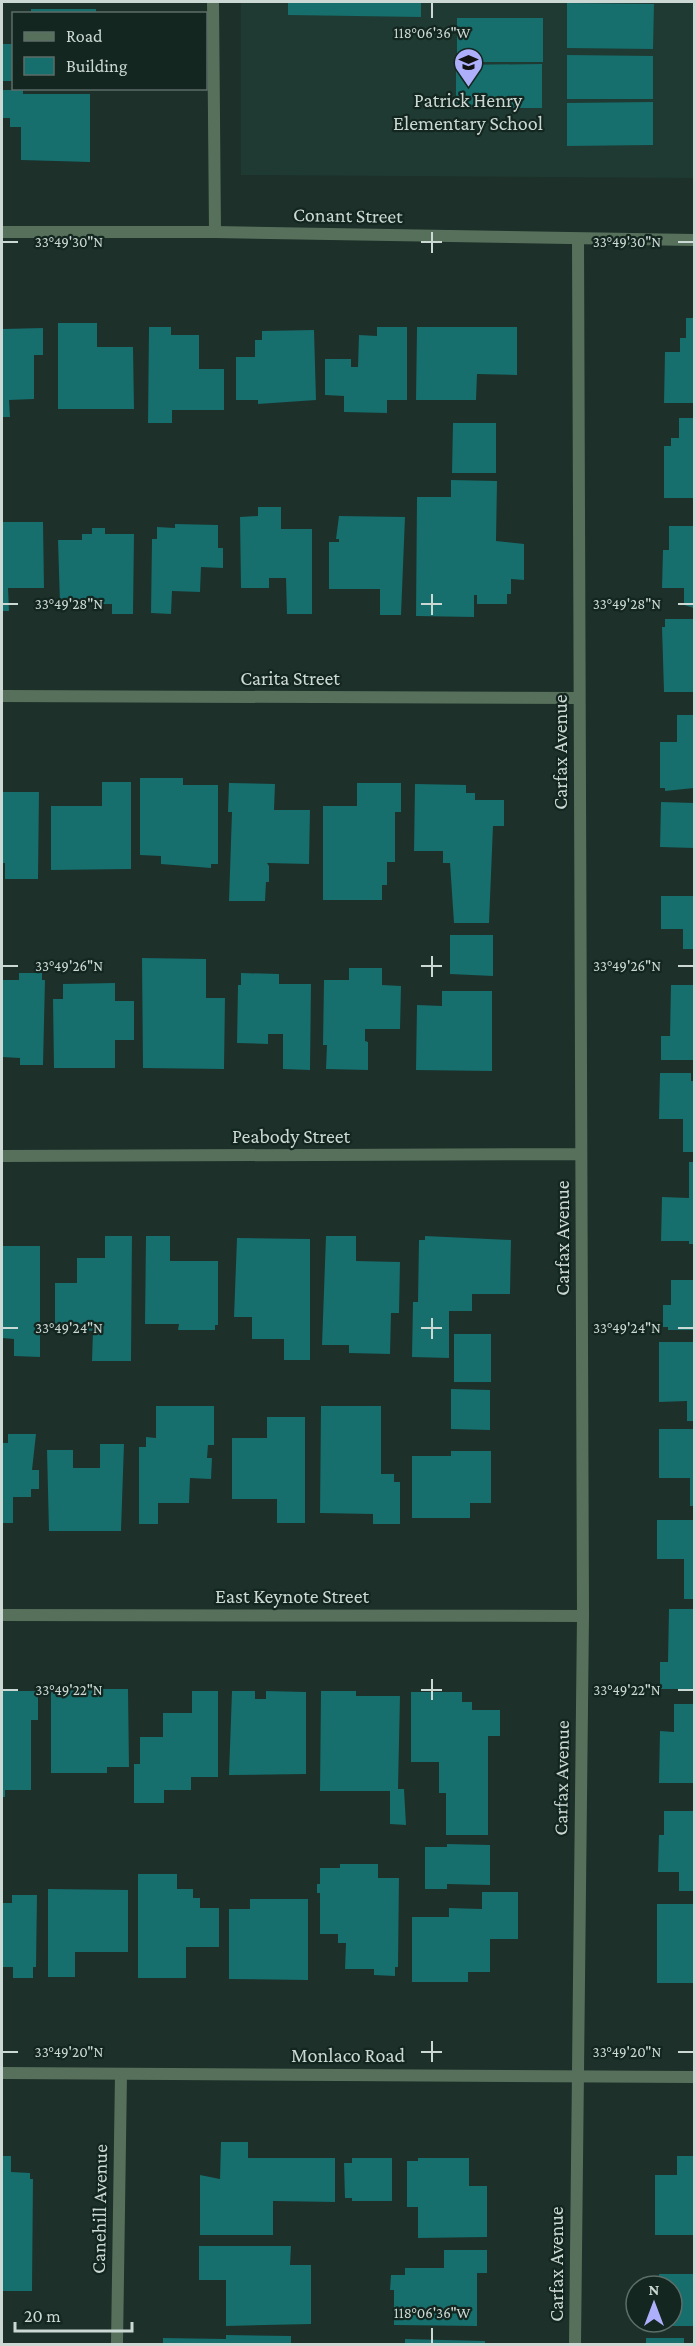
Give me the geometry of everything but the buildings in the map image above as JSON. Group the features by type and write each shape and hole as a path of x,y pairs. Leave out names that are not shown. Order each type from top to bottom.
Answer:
{"street":[{"path":"213,2 215,232"},
{"name":"Conant Street","path":"2,232 215,232 578,240 694,240"},
{"name":"Carfax Avenue","path":"575,2344 576,2076 583,1616 578,240"},
{"name":"Carita Street","path":"2,696 579,698"},
{"name":"Peabody Street","path":"2,1156 582,1154"},
{"name":"East Keynote Street","path":"2,1615 583,1616"},
{"name":"Monlaco Road","path":"2,2073 694,2077"},
{"name":"Canehill Avenue","path":"117,2344 121,2074"}],"shaded area":[{"name":"Patrick Henry Elementary School","path":"241,2 694,2 694,178 241,175"}],"place":[{"name":"Patrick Henry Elementary School","path":"468,88"}]}
